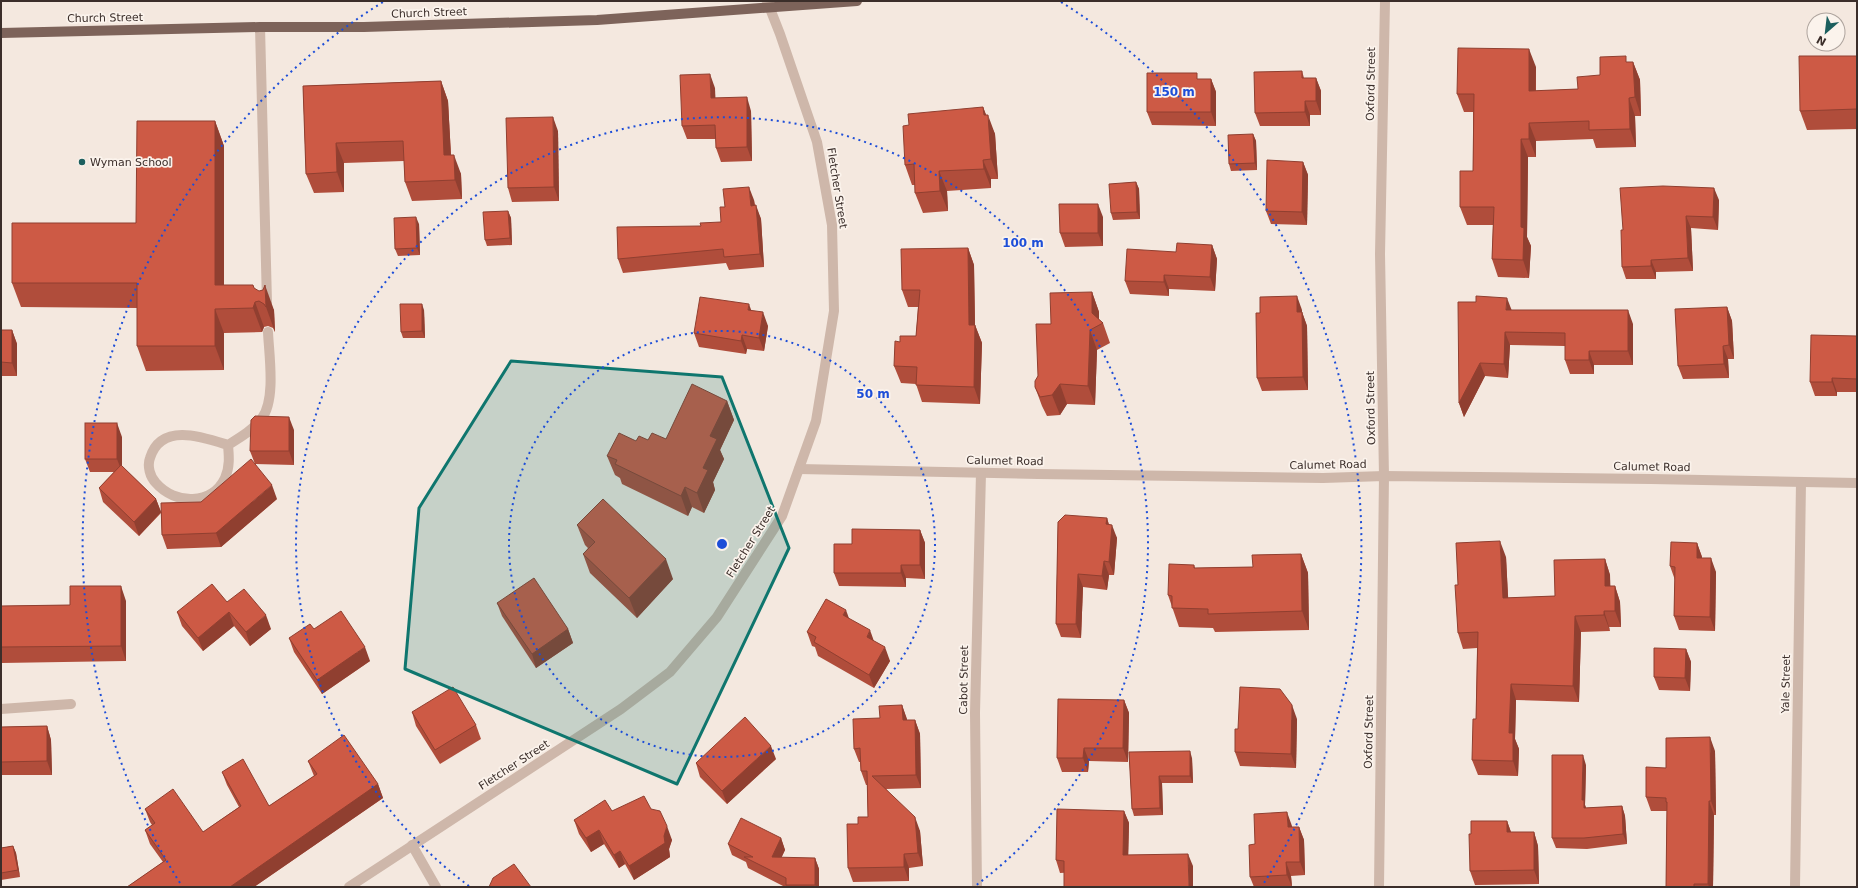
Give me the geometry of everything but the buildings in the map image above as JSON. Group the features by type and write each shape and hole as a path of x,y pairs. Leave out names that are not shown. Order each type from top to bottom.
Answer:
{"main road":[{"name":"Church Street","path":"1,33 260,27 364,27 597,20 768,4 857,1"}],"street":[{"name":"Oxford Street","path":"1379,887 1384,476 1380,254 1384,1"},
{"name":"Fletcher Street","path":"349,887 621,709 670,672 717,617 782,516 816,421 834,311 832,225 817,142 768,4"},
{"path":"260,27 268,309"},
{"path":"228,445 229,463 225,477 218,489 204,498 184,499 169,493 156,483 150,472 149,459 155,446 174,434 198,435 228,445 248,433 263,417 270,399 268,332"},
{"name":"Calumet Road","path":"800,469 1323,478 1384,476 1857,483"},
{"name":"Cabot Street","path":"977,887 975,713 981,473"},
{"name":"Yale Street","path":"1795,887 1801,482"},
{"path":"1,709 71,704"},
{"path":"412,845 436,887"}],"highlighted area":[{"path":"511,361 722,377 789,548 677,784 405,669 419,508"}],"place":[{"name":"Wyman School","path":"82,162"}]}
